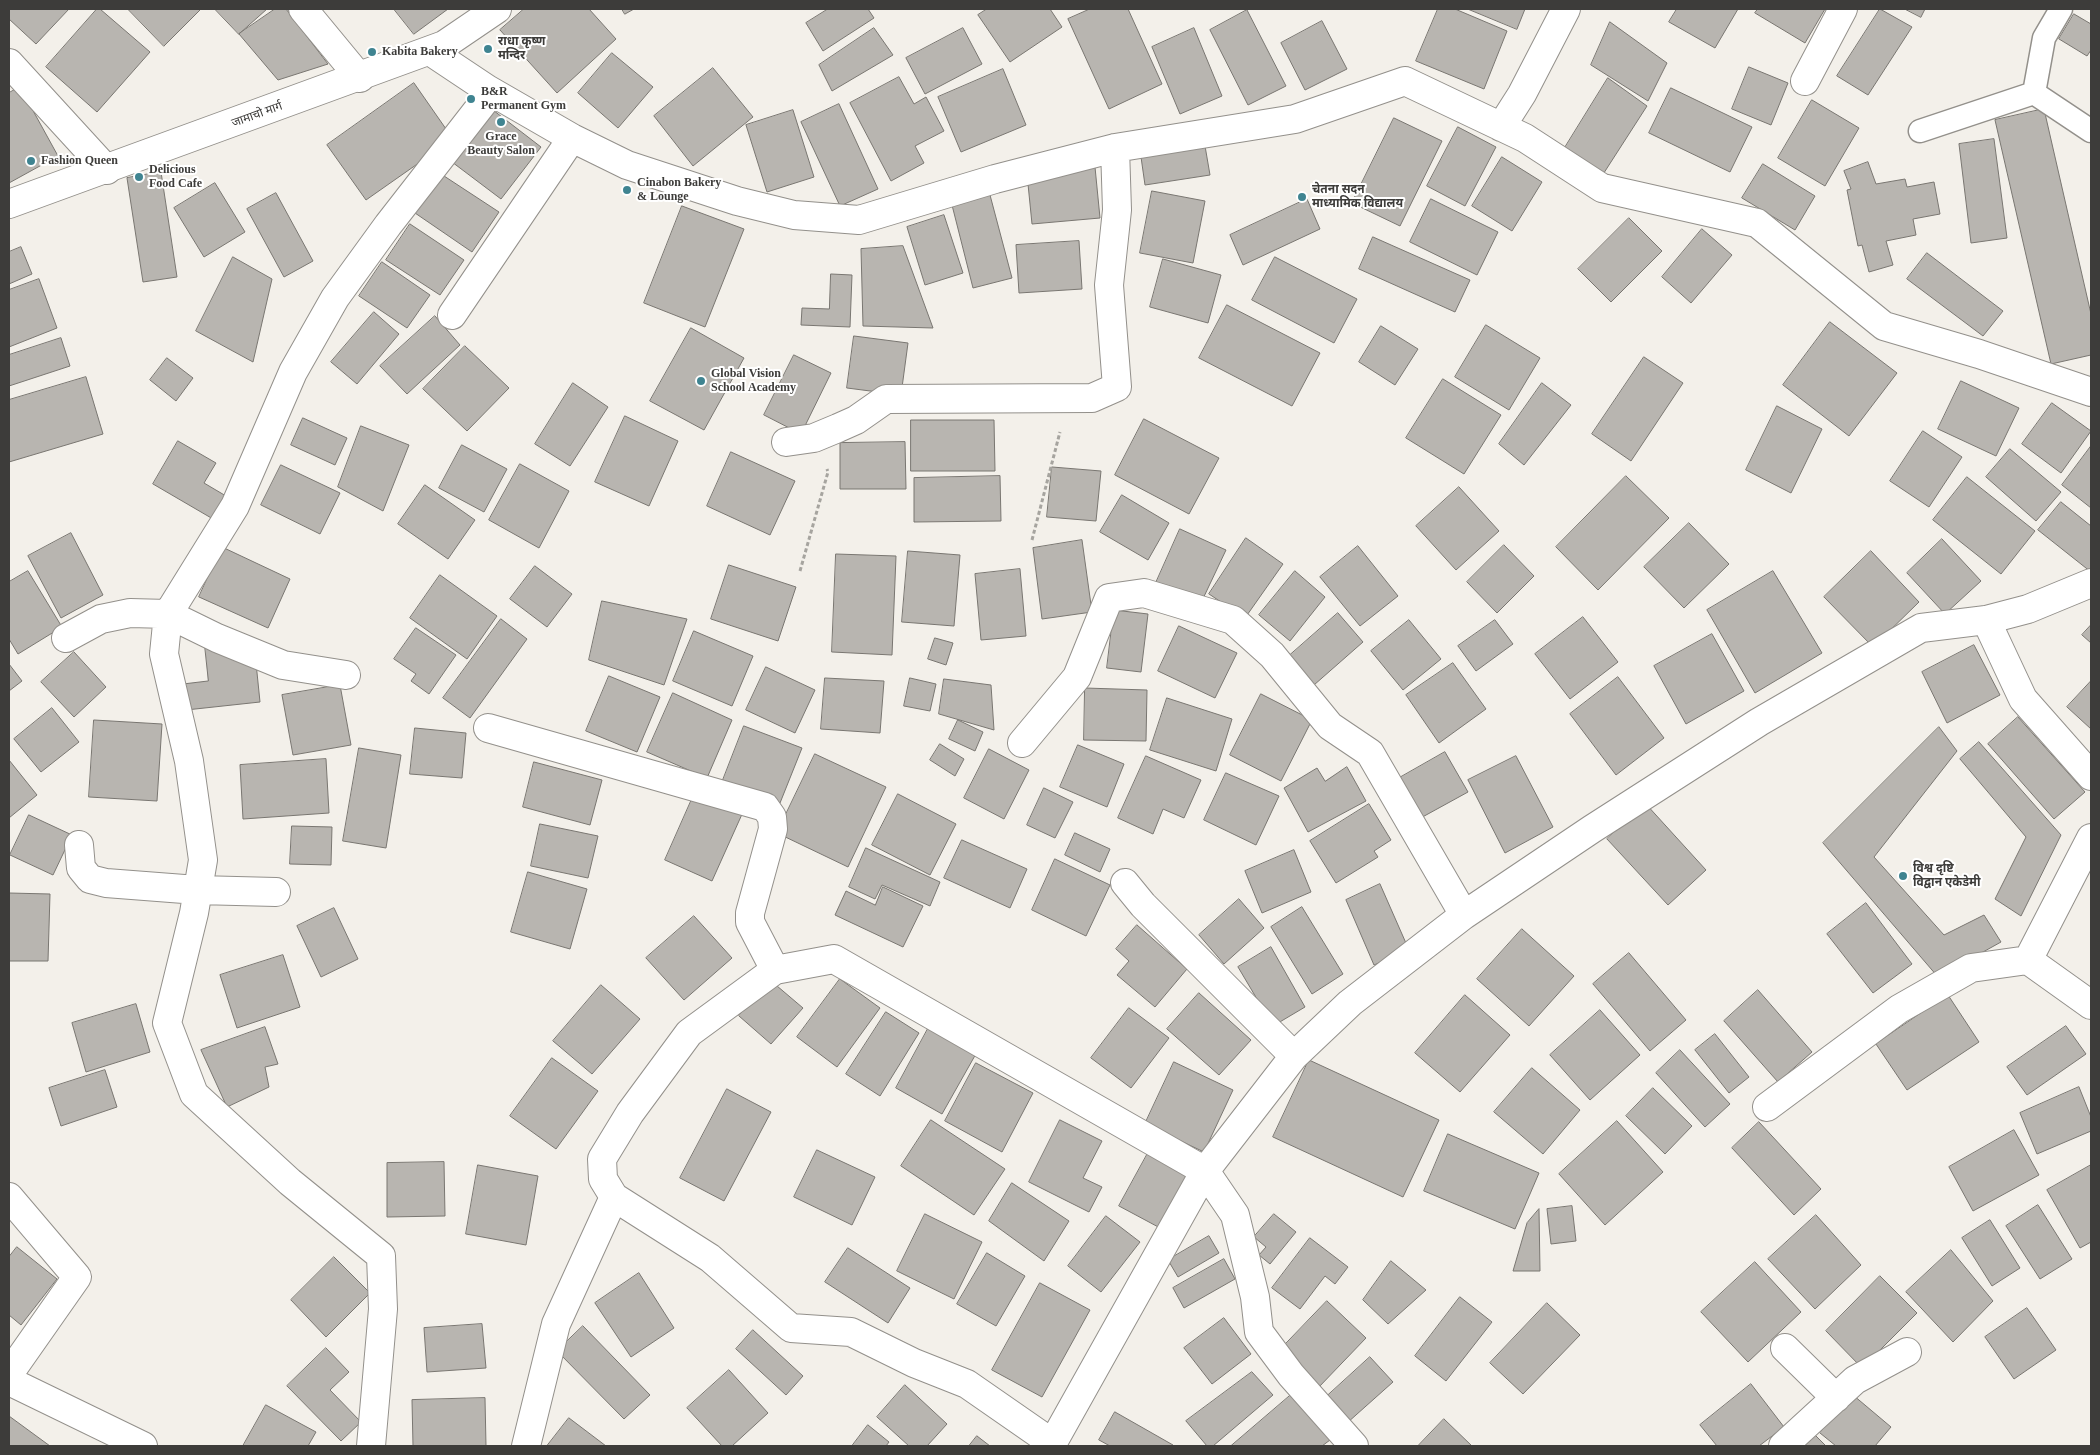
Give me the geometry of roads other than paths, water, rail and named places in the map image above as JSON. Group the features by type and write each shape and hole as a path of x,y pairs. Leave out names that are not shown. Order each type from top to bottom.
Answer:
{"street":[{"path":"303,9 360,78"},
{"name":"जामाचो मार्ग","path":"9,204 107,170 430,51 444,45 497,9"},
{"path":"1501,127 1522,94 1566,9"},
{"path":"1805,81 1843,9"},
{"path":"430,51 487,89 572,138 626,165 737,201 794,215 859,220 994,179 1115,148 1295,118 1404,81 1525,138 1602,188 1757,223 1884,326 1979,354 2091,392"},
{"path":"9,64 107,170"},
{"path":"371,1446 383,1310 381,1256 290,1182 194,1094 167,1023 198,890 203,860 189,761 164,654 168,614 235,506 293,372 335,298 388,225 483,102 487,89"},
{"path":"452,315 572,138"},
{"path":"786,442 814,438 856,420 886,400 1092,398 1117,387 1109,285 1117,210 1115,148"},
{"path":"1354,1446 1291,1375 1259,1332 1255,1297 1235,1215 1205,1171 834,959 775,970 689,1033 630,1113 602,1159 603,1179 614,1197 710,1258 791,1328 851,1332 914,1363 967,1384 1051,1444 1205,1171 1294,1056 1350,1003 1464,914 1759,722 1921,628 1986,620 2028,609 2091,583"},
{"path":"1022,743 1077,677 1109,598 1144,593 1232,620 1272,655 1330,726 1370,753 1464,914"},
{"path":"66,638 102,619 130,613 168,614 217,638 283,665 346,675"},
{"path":"1986,620 2023,700 2091,776"},
{"path":"488,728 765,807 772,817 773,829 750,913 750,922 775,970"},
{"path":"2028,960 2091,838"},
{"path":"79,845 81,868 90,879 106,883 198,890 276,892"},
{"path":"1125,883 1143,904 1294,1056"},
{"path":"1768,1107 1899,1009 1971,968 2028,960 2091,1005"},
{"path":"9,1196 77,1277 9,1374"},
{"path":"526,1446 556,1324 614,1197"},
{"path":"1785,1348 1836,1398"},
{"path":"1784,1446 1855,1380 1907,1352"},
{"path":"9,1381 143,1446"}],"lane":[{"path":"2034,93 2044,38 2061,9"},
{"path":"1920,131 2034,93"},
{"path":"2034,93 2091,132"}],"place":[{"name":"राधा कृष्ण मन्दिर","path":"488,49"},
{"name":"Kabita Bakery","path":"372,52"},
{"name":"B&R Permanent Gym","path":"471,99"},
{"name":"Grace Beauty Salon","path":"501,122"},
{"name":"Fashion Queen","path":"31,161"},
{"name":"Delicious Food Cafe","path":"139,177"},
{"name":"Cinabon Bakery & Lounge","path":"627,190"},
{"name":"चेतना सदन माध्यामिक विद्यालय","path":"1302,197"},
{"name":"Global Vision School Academy","path":"701,381"},
{"name":"विश्व दृष्टि विद्वान एकेडेमी","path":"1903,876"}]}
